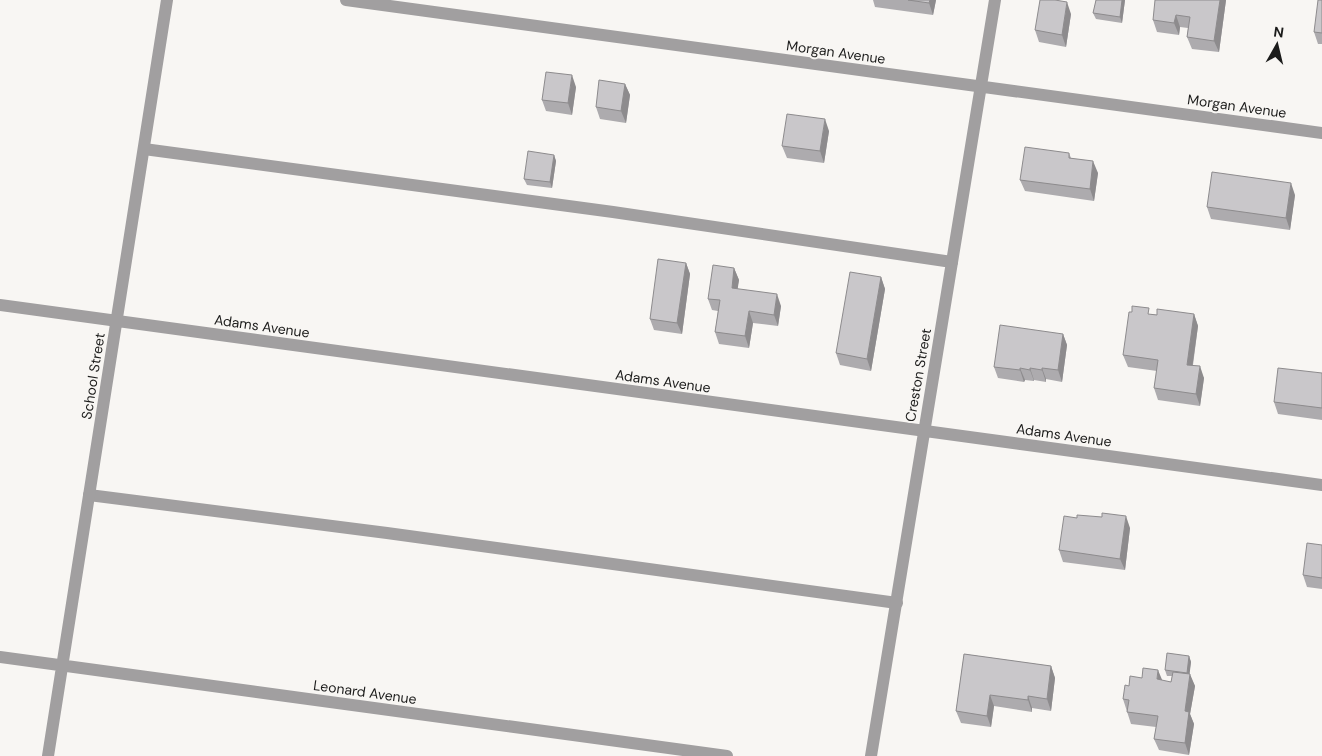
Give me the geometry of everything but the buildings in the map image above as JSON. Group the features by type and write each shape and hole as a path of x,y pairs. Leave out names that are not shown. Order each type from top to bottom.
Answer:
{"street":[{"name":"School Street","path":"48,756 167,0"},
{"name":"Morgan Avenue","path":"346,0 1322,133"},
{"name":"Creston Street","path":"872,756 995,0"},
{"path":"144,148 603,211 952,262"},
{"name":"Adams Avenue","path":"0,305 1322,485"},
{"path":"89,495 387,533 897,603"},
{"name":"Leonard Avenue","path":"0,657 727,756"}]}
